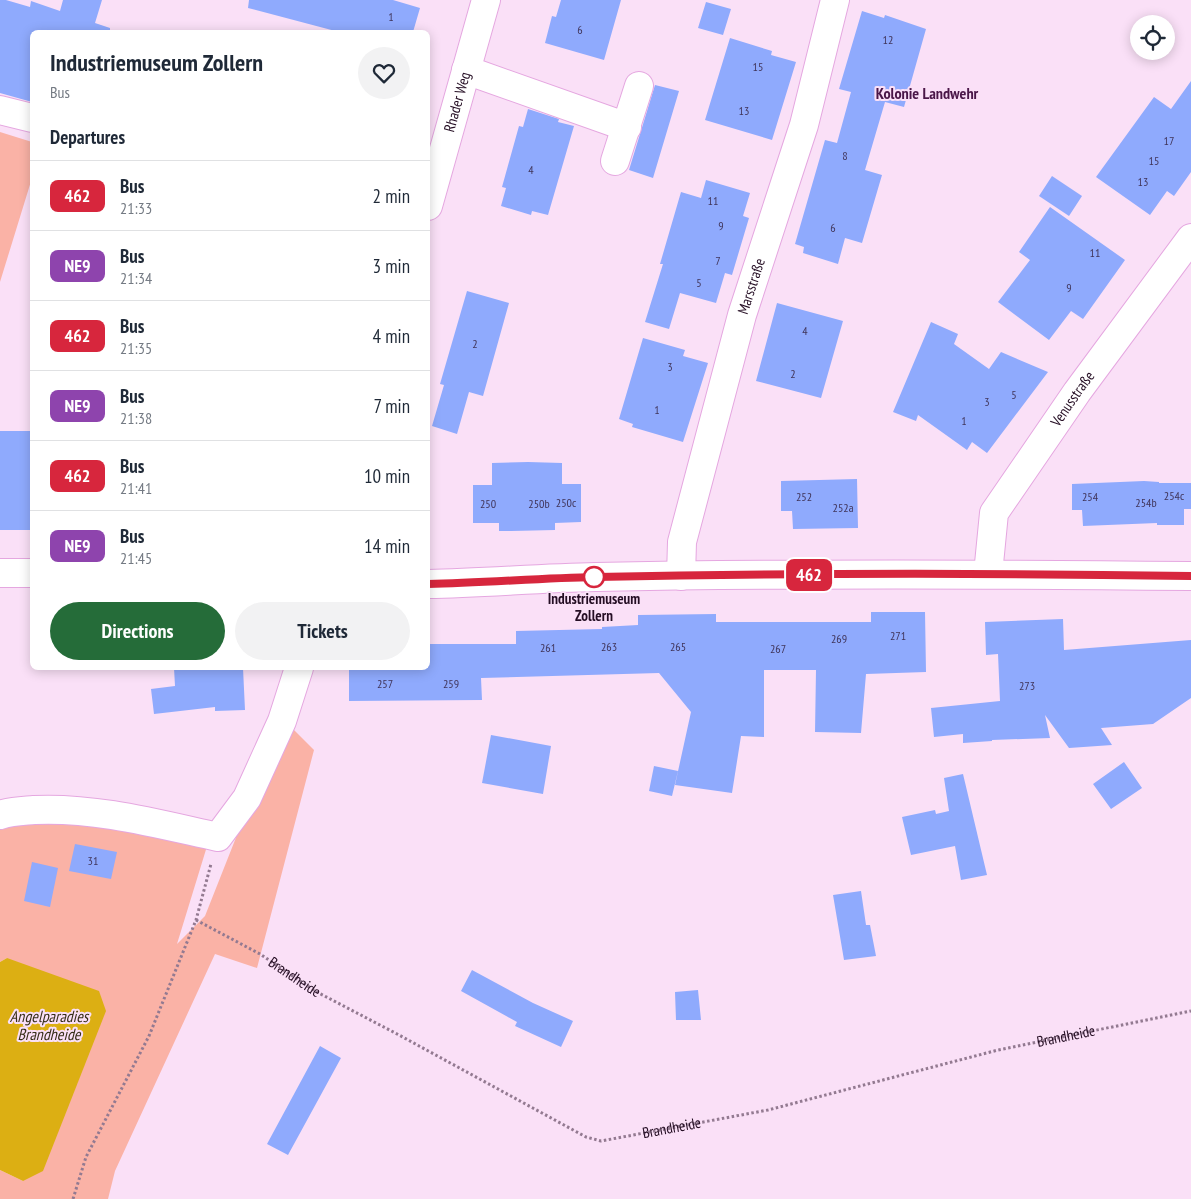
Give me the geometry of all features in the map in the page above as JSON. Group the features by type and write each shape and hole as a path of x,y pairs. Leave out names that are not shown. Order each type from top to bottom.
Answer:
{"street":[{"name":"Rhader Weg","path":"430,199 486,0"},
{"name":"Marsstraße","path":"681,576 682,542 742,315 804,125 835,0"},
{"path":"466,70 627,127"},
{"path":"615,162 639,86"},
{"path":"0,110 30,118"},
{"name":"Venusstraße","path":"988,574 994,513 1077,392 1191,238"},
{"path":"0,573 30,573"},
{"path":"430,584 595,577 681,576 988,574 1191,576"},
{"path":"0,815 9,812 51,809 108,814 218,837 247,798 282,720 298,670"}],"path":[{"path":"73,1199 86,1157 149,1036 196,920 218,837"},
{"name":"Brandheide","path":"196,920 260,954 315,991 400,1034 586,1137 601,1141 768,1110 998,1050 1191,1011"}],"shaded area":[{"path":"0,132 30,141 30,184 0,282"},
{"path":"291,727 314,750 257,968 215,954 115,1171 108,1199 0,1199 0,1170 23,1181 7,958 0,962 0,826 30,819 102,822 208,843 177,944 205,916 239,830"}],"water":[{"name":"Angelparadies Brandheide","path":"7,958 99,991 106,1011 43,1171 23,1181 0,1170 0,962"}],"building":[{"path":"0,0 30,7 31,1 60,11 63,0 102,0 95,23 110,28 110,30 30,30 30,101 0,93"},
{"path":"249,0 393,0 420,8 414,30 331,30 248,8"},
{"path":"561,0 621,0 604,60 545,43 552,16 556,17"},
{"path":"706,2 731,9 723,35 698,28"},
{"path":"862,11 884,18 885,15 926,29 904,107 885,102 865,170 882,175 862,243 845,238 838,264 803,253 804,247 795,244 825,140 837,143 851,92 839,89"},
{"path":"730,38 772,51 771,55 796,62 772,140 705,120"},
{"path":"1191,81 1191,172 1174,196 1167,191 1150,215 1096,177 1154,97 1171,109"},
{"path":"655,85 679,91 653,178 629,170"},
{"path":"528,109 559,119 558,122 574,126 548,215 532,211 531,215 501,206 506,188 502,187 519,126 523,127"},
{"path":"1052,176 1082,196 1069,216 1039,196"},
{"path":"706,180 750,193 743,216 749,218 732,275 725,273 716,303 680,293 669,329 645,322 663,264 660,264 681,192 701,198"},
{"path":"1050,207 1125,260 1083,319 1071,311 1049,340 998,302 1030,260 1019,252"},
{"path":"467,291 509,303 483,396 469,392 457,434 432,426 444,385 440,384"},
{"path":"777,303 843,321 821,398 756,381"},
{"path":"931,322 958,334 954,344 989,369 1001,352 1048,372 987,453 972,442 967,450 918,415 916,421 893,412"},
{"path":"643,338 685,350 683,356 708,363 683,442 632,427 633,424 619,419"},
{"path":"0,431 30,431 30,530 0,530"},
{"path":"492,463 562,463 562,484 581,484 581,522 555,523 555,530 511,531 499,531 499,523 473,523 473,485 492,485"},
{"path":"857,479 858,528 793,529 792,511 781,511 781,481"},
{"path":"1144,481 1191,483 1191,509 1184,509 1184,525 1157,525 1157,523 1083,526 1082,510 1072,510 1072,484"},
{"path":"871,612 925,612 926,672 866,674 861,733 815,732 816,670 764,670 764,737 741,736 732,793 675,785 691,712 659,673 481,678 482,700 349,701 349,670 430,670 430,644 516,644 516,631 602,629 602,627 638,625 638,615 716,614 716,622 871,622"},
{"path":"1063,619 1064,650 1191,640 1191,698 1153,724 1101,728 1112,745 1069,748 1045,715 1050,738 963,743 963,734 934,737 931,708 1000,701 998,654 986,655 985,622"},
{"path":"174,670 243,670 245,710 215,711 215,707 154,714 151,689 175,686"},
{"path":"491,735 551,746 543,794 482,783"},
{"path":"1124,762 1142,788 1111,809 1093,784"},
{"path":"654,766 678,771 672,796 649,791"},
{"path":"963,774 987,875 961,880 955,846 911,855 902,817 935,810 936,814 949,811 944,778"},
{"path":"75,844 117,852 111,879 69,871"},
{"path":"32,862 58,868 50,907 24,901"},
{"path":"861,891 866,925 870,925 876,956 844,960 833,895"},
{"path":"472,970 533,1003 573,1021 561,1047 515,1026 517,1022 461,991"},
{"path":"698,990 701,1020 676,1020 675,992"},
{"path":"320,1046 341,1058 288,1155 267,1144"}],"bus line":[{"name":"462","path":"430,584 664,576 988,574 1191,576"}],"place":[{"name":"Industriemuseum Zollern","path":"594,577"}],"district":[{"name":"Kolonie Landwehr","path":"927,93"}]}
